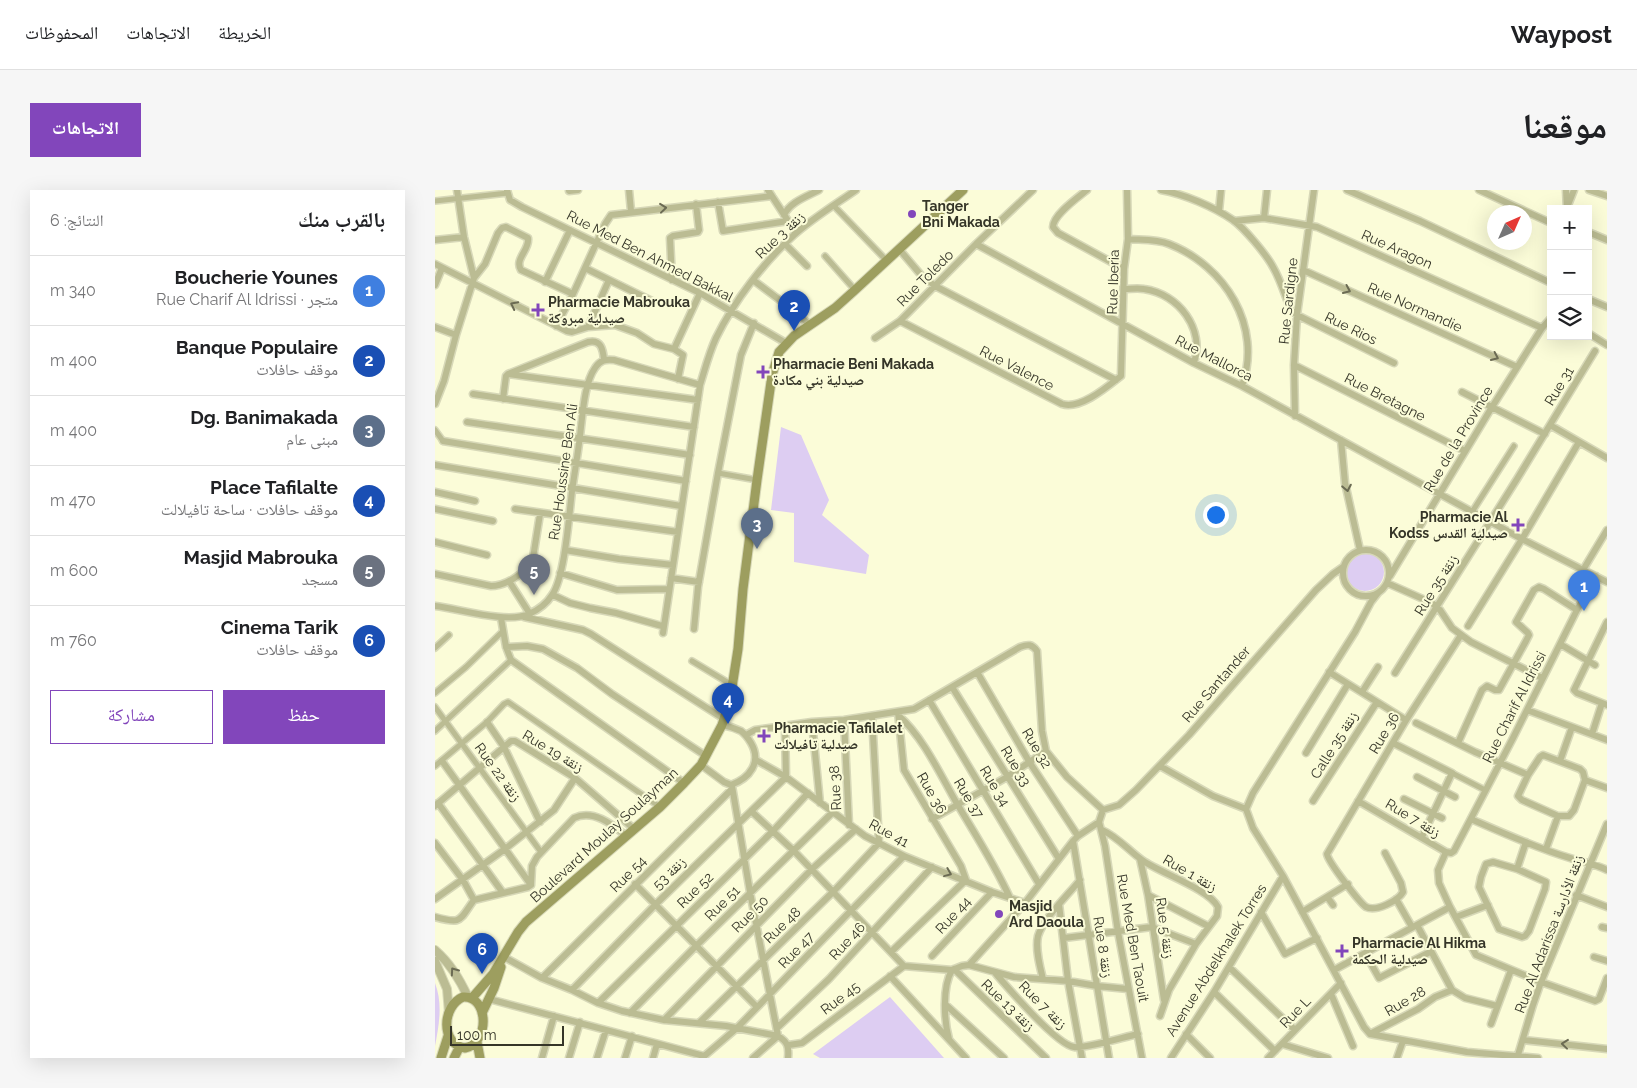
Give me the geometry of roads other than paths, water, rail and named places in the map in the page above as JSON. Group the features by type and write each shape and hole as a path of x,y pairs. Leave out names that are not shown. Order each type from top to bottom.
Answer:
{"main road":[{"name":"Boulevard Moulay Soulayman","path":"470,997 493,974 526,922 660,807 684,783 706,756 723,722 732,685 738,650 743,588 757,480 772,375 779,352 786,343 835,308 963,190"},
{"name":"Boulevard Moulay Soulayman","path":"482,1013 504,957"},
{"path":"441,1058 448,1036 447,1021 449,1013 456,1001 463,997 470,997 477,1003 482,1013 483,1030 477,1042 454,1058"},
{"path":"448,1036 453,1044 463,1051"},
{"path":"477,1042 480,1058"}],"street":[{"path":"457,190 473,281"},
{"path":"569,191 578,190"},
{"path":"629,190 631,211"},
{"path":"768,190 796,233"},
{"path":"784,215 793,204 819,190"},
{"name":"Rue 3 زنقة","path":"553,595 570,603 617,613 662,629 691,455 700,385 709,354 732,311 769,260 796,233 856,190"},
{"name":"Rue Toledo","path":"875,338 900,321 1033,190"},
{"path":"1087,190 1059,214 1054,220 1053,227 1058,233 1124,268"},
{"name":"Rue Iberia","path":"1119,378 1124,324 1124,268 1128,239 1127,190"},
{"path":"1161,190 1174,191 1219,211 1234,221 1260,249 1273,267 1291,310 1297,315"},
{"path":"1219,211 1221,190"},
{"path":"1264,218 1267,190"},
{"name":"Rue Sardigne","path":"1295,416 1294,364 1297,315 1313,190"},
{"path":"1347,190 1420,221 1547,281"},
{"path":"1479,190 1547,221"},
{"path":"1566,190 1567,205"},
{"path":"1568,205 1574,190"},
{"path":"1589,190 1597,191 1607,196"},
{"path":"435,201 507,191"},
{"name":"Rue Med Ben Ahmed Bakkal","path":"507,191 508,197 514,202 700,293 786,343"},
{"path":"556,326 611,215 631,211 772,196"},
{"path":"718,202 723,231 788,222"},
{"path":"672,280 670,238 698,232 696,204"},
{"path":"834,206 887,260"},
{"name":"Rue Aragon","path":"1234,221 1264,218 1309,226 1334,234 1542,328"},
{"path":"435,402 444,381 473,281 487,261 498,233 502,228 505,227 528,238 529,243 519,262 519,268 573,294"},
{"path":"545,282 570,230"},
{"path":"1592,234 1607,240"},
{"path":"435,240 465,237"},
{"path":"1128,239 1167,243 1187,252 1208,266 1230,291 1242,318 1247,342 1247,369 1242,386"},
{"path":"785,244 807,266"},
{"name":"Rue Mallorca","path":"977,244 1522,539 1607,582"},
{"path":"899,249 915,268 935,286 1119,378"},
{"path":"825,256 855,290"},
{"path":"435,264 473,281 569,332 588,327 620,326 637,333 654,344 674,349 683,355 678,378"},
{"path":"435,285 442,268"},
{"path":"585,268 652,301"},
{"name":"Rue Normandie","path":"1303,270 1517,367"},
{"path":"588,327 609,280"},
{"path":"753,280 810,325"},
{"path":"1124,290 1144,289 1154,292 1176,304 1185,312 1194,328 1197,342 1194,363"},
{"path":"674,349 700,293"},
{"path":"1592,301 1607,307"},
{"name":"Rue Rios","path":"1297,315 1394,363"},
{"name":"Rue Valence","path":"900,321 1009,379 1065,405 1073,405 1087,399 1119,378"},
{"name":"Rue de la Province","path":"1389,576 1492,407 1547,322"},
{"path":"694,629 699,582 741,355 754,323"},
{"path":"435,327 456,335"},
{"path":"1592,336 1607,345"},
{"path":"503,399 506,376 508,374 591,341 596,341 601,345 604,360 615,360 700,385"},
{"name":"Rue 31","path":"1545,434 1595,351"},
{"name":"Rue Houssine Ben Ali","path":"553,595 565,550 588,385 595,368 604,360"},
{"name":"Rue Bretagne","path":"1294,364 1465,451"},
{"path":"508,374 698,400"},
{"path":"1462,392 1545,434"},
{"path":"473,394 694,427"},
{"path":"467,422 691,455"},
{"path":"1550,425 1607,458"},
{"path":"435,430 443,441 686,481"},
{"name":"Rue 35 زنقة","path":"1395,673 1545,434"},
{"path":"1341,440 1345,483 1360,550"},
{"path":"1468,626 1579,442"},
{"path":"1472,512 1514,446"},
{"path":"435,465 681,506"},
{"path":"718,473 757,480"},
{"path":"435,492 475,501"},
{"path":"435,508 493,521"},
{"path":"515,509 678,532"},
{"path":"435,574 491,586 500,586 509,581 532,564 540,514"},
{"path":"1583,570 1604,542 1607,530"},
{"path":"435,542 487,555"},
{"path":"565,550 673,565"},
{"path":"1378,593 1365,596 1353,592 1344,581 1343,568 1349,556 1360,550 1373,550 1384,557 1389,576 1387,583 1371,602 1355,632 1253,793 1246,809 1253,828 1283,876 1364,1027 1370,1034 1467,1055 1518,1055 1538,1058"},
{"name":"Rue Santander","path":"1103,810 1112,808 1129,797 1160,766 1316,590 1333,574 1343,568"},
{"path":"560,574 617,590 669,589"},
{"name":"Rue Charif Al Idrissi","path":"1455,850 1596,576"},
{"path":"671,578 699,582"},
{"path":"509,581 526,615 583,630 591,634 723,722 746,735 752,745 756,760 746,778 732,787"},
{"path":"1387,583 1424,599 1437,607 1452,628 1461,635 1542,678"},
{"path":"1458,743 1482,690 1487,686 1499,690 1529,635 1515,622 1536,588 1544,589 1577,610"},
{"path":"435,606 457,608 501,618 526,615 540,608 553,595"},
{"path":"501,618 506,647 511,660 684,783"},
{"path":"1593,734 1605,704 1573,690 1607,622"},
{"path":"435,693 466,667 503,631"},
{"path":"435,648 449,635"},
{"name":"Rue 36","path":"1348,884 1327,858 1331,844 1406,720 1461,635"},
{"path":"746,735 755,730 812,722 898,714 914,709 1026,644 1034,647 1037,651 1042,732 1046,751 1067,777 1103,810 1099,822 1075,838 1025,903 969,965 953,970 904,966 812,869 751,811"},
{"path":"1560,644 1595,665"},
{"path":"506,647 527,646 543,649 577,668 612,694 706,756"},
{"path":"435,731 511,660"},
{"path":"692,661 732,685"},
{"path":"1362,692 1378,667"},
{"name":"Rue 32","path":"977,672 1075,838"},
{"path":"1329,672 1406,720"},
{"path":"1306,752 1348,684"},
{"name":"Rue 33","path":"952,686 1059,859"},
{"name":"Rue 34","path":"929,700 1039,884"},
{"path":"435,766 508,702 589,760 660,807"},
{"name":"Calle 35 زنقة","path":"1313,801 1377,702"},
{"name":"Rue 22 زنقة","path":"435,707 541,852"},
{"path":"1527,710 1607,740"},
{"name":"Rue 36","path":"898,714 904,770 961,866 966,880"},
{"name":"Rue 37","path":"898,714 930,757 1011,898"},
{"path":"872,716 879,843"},
{"name":"Rue 38","path":"844,720 849,825"},
{"path":"487,722 504,747 540,822"},
{"path":"812,722 820,803"},
{"path":"1416,723 1528,775"},
{"path":"785,726 786,776"},
{"path":"1560,761 1572,727"},
{"name":"Rue 19 زنقة","path":"437,804 511,741 515,741 575,778 634,829"},
{"path":"1393,743 1485,790"},
{"path":"932,819 1007,777 1046,751"},
{"path":"1542,756 1560,761 1582,771 1585,780 1572,814 1566,817 1558,816 1518,798 1518,793 1528,775 1542,756"},
{"name":"Rue 41","path":"756,760 786,776 855,830 879,843 904,856 992,892 1025,903"},
{"path":"442,761 531,885"},
{"path":"701,764 732,787 769,995 778,1032 789,1045 788,1058"},
{"path":"1160,766 1213,796 1246,809"},
{"path":"1422,837 1452,773"},
{"name":"زنقة 53","path":"572,990 786,776"},
{"path":"435,889 438,897 540,822 554,810 575,778"},
{"path":"1417,778 1455,797"},
{"path":"1585,780 1607,788"},
{"name":"Rue 54","path":"542,978 732,787"},
{"name":"Rue 52","path":"598,1003 773,831 809,793"},
{"path":"1404,799 1442,818"},
{"name":"Rue 7 زنقة","path":"1358,801 1446,852 1451,853 1455,850"},
{"path":"437,804 503,893"},
{"name":"Rue 51","path":"630,1013 750,892 833,812"},
{"path":"531,885 533,863 574,818 582,814 591,815 613,825 625,836"},
{"path":"1546,849 1558,816"},
{"path":"1471,819 1526,842 1569,858 1590,862 1607,870"},
{"name":"Rue Med Ben Taouit","path":"1099,822 1128,989 1143,1058"},
{"name":"Rue Al Adarissa زنقة الأدارسة","path":"1518,1055 1541,982 1607,824"},
{"name":"Rue 50","path":"664,1020 812,869 855,830"},
{"name":"Rue 1 زنقة","path":"1101,830 1119,840 1140,859 1207,895 1216,903 1218,907 1217,915 1208,926"},
{"name":"Rue 8 زنقة","path":"1075,838 1088,935 1109,1058"},
{"path":"1517,869 1526,842"},
{"path":"435,843 463,880 474,900"},
{"name":"Rue 48","path":"699,1023 834,892 879,843"},
{"path":"1446,852 1440,863 1439,883 1475,955 1541,982 1596,1001 1600,997 1607,978"},
{"path":"1302,912 1328,898 1348,884 1359,901 1370,908 1376,908 1397,899 1402,895 1403,889 1385,853"},
{"name":"Rue 47","path":"703,1057 737,1028 904,856"},
{"name":"Rue 5 زنقة","path":"1140,859 1148,894 1164,1001"},
{"path":"1493,862 1517,869 1542,879 1546,883 1527,934 1521,937 1501,930 1479,887 1486,864 1493,862"},
{"name":"Rue 46","path":"753,1058 829,979 931,867"},
{"name":"Avenue Abdelkhalek Torres","path":"1171,1058 1214,992 1283,876"},
{"path":"891,952 966,880"},
{"path":"1043,979 1037,945 1038,936 1059,904 1080,880"},
{"path":"635,884 757,1007"},
{"path":"435,918 448,921 460,920 474,900 522,889 531,885"},
{"name":"Rue 44","path":"932,956 992,892"},
{"path":"1148,894 1208,926 1181,968 1164,1001 1160,1016"},
{"path":"1576,896 1607,907"},
{"path":"1328,898 1333,905"},
{"path":"1397,899 1452,990 1465,998 1497,1006"},
{"path":"1059,904 1068,980 1082,1058"},
{"path":"1456,918 1488,905"},
{"path":"1334,970 1450,907"},
{"path":"1261,912 1285,954 1317,938"},
{"path":"1064,938 1152,927 1196,944"},
{"path":"435,950 446,960 470,997"},
{"path":"1365,953 1379,978 1430,952"},
{"path":"504,957 542,978 598,1003 630,1013 664,1020 778,1032"},
{"path":"1594,957 1607,961"},
{"path":"435,961 447,989 449,1013"},
{"path":"969,965 1014,977 1068,980 1097,986 1128,989"},
{"name":"Rue 45","path":"789,1045 802,1043 904,966"},
{"path":"1229,967 1295,1030"},
{"path":"950,1041 946,1028 946,1005 949,976 953,970"},
{"name":"Rue 13 زنقة","path":"953,970 1046,1058"},
{"path":"1491,1024 1511,970"},
{"name":"Rue 7 زنقة","path":"995,973 1055,1036 1068,1045 1080,1047"},
{"path":"890,976 965,1058"},
{"name":"Rue L","path":"1268,1058 1341,983"},
{"name":"Rue 28","path":"1370,1034 1418,1009 1435,997 1452,990"},
{"path":"1214,992 1275,1051"},
{"path":"1331,994 1353,1046"},
{"path":"489,999 632,1036 703,1057"},
{"path":"946,1005 1004,1058"},
{"path":"542,1058 554,1016"},
{"path":"569,1058 580,1022"},
{"path":"597,1058 606,1030"},
{"path":"1080,1047 1138,1034"},
{"path":"1186,1034 1209,1058"},
{"path":"625,1058 632,1036"},
{"path":"1523,1040 1607,1048"},
{"path":"1397,1058 1403,1041"},
{"path":"653,1058 657,1044"},
{"path":"1282,1044 1328,1058"}],"place":[{"name":"Tanger Bni Makada","path":"912,214"},
{"name":"Pharmacie Mabrouka صيدلية مبروكة","path":"538,310"},
{"name":"Banque Populaire","path":"794,331"},
{"name":"Pharmacie Beni Makada صيدلية بني مكادة","path":"763,372"},
{"name":"Pharmacie Al Kodss صيدلية القدس","path":"1518,525"},
{"name":"Dg. Banimakada","path":"757,549"},
{"name":"Masjid Mabrouka","path":"534,595"},
{"name":"Boucherie Younes","path":"1584,611"},
{"name":"Place Tafilalte","path":"728,724"},
{"name":"Pharmacie Tafilalet صيدلية تافيلالت","path":"764,736"},
{"name":"Masjid Ard Daoula","path":"999,914"},
{"name":"Pharmacie Al Hikma صيدلية الحكمة","path":"1342,951"},
{"name":"Cinema Tarik","path":"482,974"}]}
